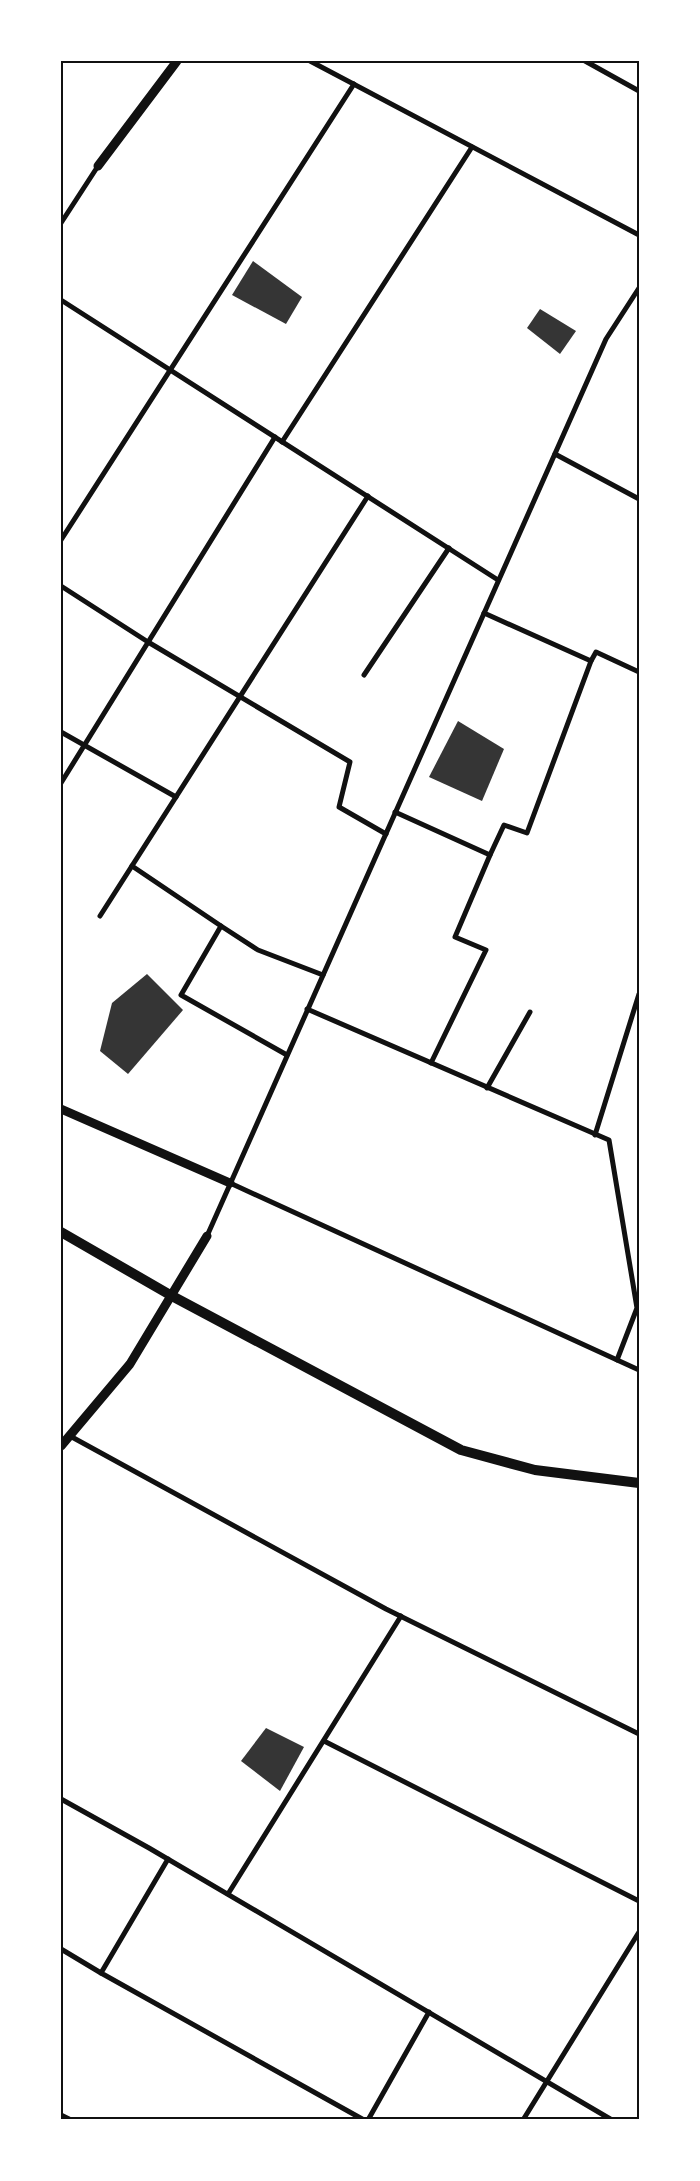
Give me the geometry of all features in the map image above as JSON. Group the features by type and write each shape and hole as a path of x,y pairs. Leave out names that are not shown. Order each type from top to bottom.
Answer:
{"main road":[{"path":"61,1232 172,1296 461,1450 535,1470 639,1483"}],"street":[{"path":"61,222 98,166 177,61"},
{"path":"310,61 639,235"},
{"path":"586,61 639,91"},
{"path":"61,540 354,84"},
{"path":"282,442 472,147"},
{"path":"61,1446 130,1364 206,1236 606,339 639,288"},
{"path":"61,300 498,580"},
{"path":"61,784 275,437"},
{"path":"554,454 639,499"},
{"path":"100,916 368,496"},
{"path":"364,675 449,548"},
{"path":"61,586 148,642 350,762 338,807 386,834"},
{"path":"484,613 591,661"},
{"path":"431,1063 486,950 455,937 504,824 527,833 596,652 639,672"},
{"path":"61,732 176,797"},
{"path":"395,812 490,855"},
{"path":"132,866 258,950 322,976"},
{"path":"221,926 181,996 287,1054"},
{"path":"596,1134 639,994"},
{"path":"308,1009 609,1140 637,1308 617,1360"},
{"path":"488,1088 530,1012"},
{"path":"61,1109 230,1183 639,1370"},
{"path":"70,1436 401,1616 639,1734"},
{"path":"228,1894 401,1616"},
{"path":"324,1741 639,1901"},
{"path":"61,1799 168,1859 612,2120"},
{"path":"101,1973 168,1859"},
{"path":"523,2120 639,1932"},
{"path":"61,1949 364,2120"},
{"path":"368,2120 429,2012"},
{"path":"61,2115 71,2120"}],"building":[{"path":"253,261 302,297 286,324 232,295"},
{"path":"540,309 576,331 560,354 527,328"},
{"path":"458,721 504,749 482,801 429,777"},
{"path":"147,974 183,1010 128,1074 100,1051 112,1003"},
{"path":"266,1728 304,1747 280,1791 241,1761"}]}
